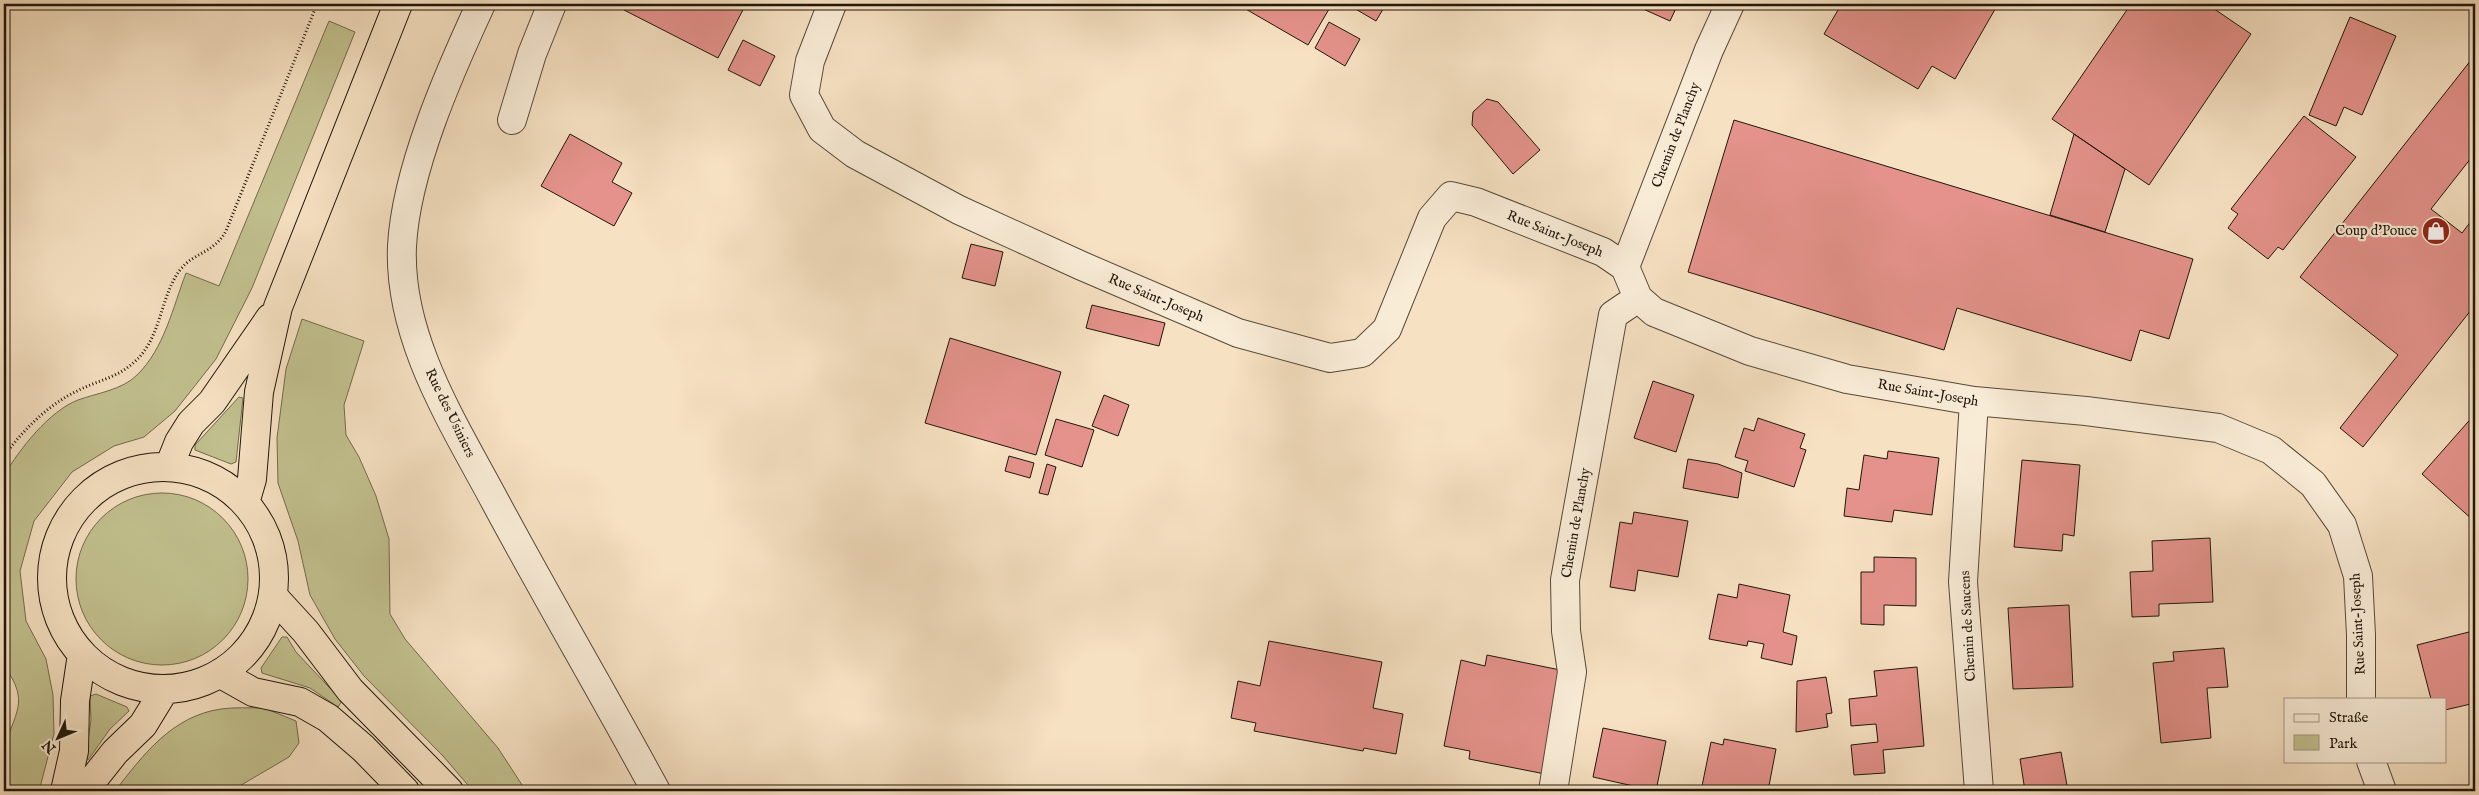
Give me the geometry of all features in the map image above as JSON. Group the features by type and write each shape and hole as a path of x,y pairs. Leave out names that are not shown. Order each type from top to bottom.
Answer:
{"highway":[{"path":"245,503 252,479 259,392 278,307 398,4"},
{"path":"168,467 179,442 191,423 212,402 278,307"},
{"path":"168,467 206,475 228,488 245,503 256,519 268,545 274,572 274,597 265,623 252,644 221,674 184,688 141,687 115,678 82,654 61,621 54,597 53,560 60,535 72,514 98,487 132,471 168,467"},
{"path":"274,597 301,626 350,690 449,791"},
{"path":"65,791 74,751 76,701 82,654"},
{"path":"221,674 253,692 300,702 328,718 363,748 405,791"},
{"path":"84,791 109,758 143,725 165,689"}],"street":[{"name":"Rue des Usiniers","path":"481,4 440,99 420,160 408,207 402,246 403,272 413,332 448,413 528,563 656,791"},
{"path":"512,120 532,54 552,4"},
{"name":"Rue Saint-Joseph","path":"832,4 810,61 804,95 822,129 855,154 959,210 1238,333 1330,358 1362,353 1387,329 1432,218 1451,196 1476,202 1603,252 1625,267 1638,298 1654,312 1750,351 1847,379 1974,401 2086,411 2218,428 2271,450 2313,484 2342,525 2358,576 2361,635 2360,698"},
{"name":"Chemin de Planchy","path":"1625,267 1709,50 1730,4"},
{"name":"Chemin de Planchy","path":"1553,791 1572,672 1566,632 1565,580 1613,314 1638,298"},
{"name":"Chemin de Saucens","path":"1974,401 1963,582 1979,791"},
{"path":"2371,762 2382,791"}],"path":[{"path":"4,456 28,428 62,399 120,373 146,351 180,270 194,258 221,242 317,4"}],"green space":[{"path":"329,21 355,32 252,288 216,359 175,411 144,437 114,446 72,472 34,521 20,571 26,621 46,659 53,695 54,734 39,791 4,791 3,754 16,716 19,699 12,678 4,666 4,475 36,432 56,413 78,400 124,384 137,375 146,365 161,340 186,273 219,286"},
{"path":"302,319 364,341 344,405 346,435 359,457 376,496 389,539 390,614 405,639 498,748 526,791 473,791 443,756 364,676 335,639 310,595 298,541 278,483 277,438 286,369"},
{"path":"239,397 243,398 236,462 231,464 195,450 195,445"},
{"path":"170,493 187,496 203,503 217,512 229,524 245,554 248,579 247,596 242,612 229,634 217,646 187,662 154,665 137,662 121,655 107,646 95,634 79,604 76,571 79,554 86,538 95,524 107,512 137,496"},
{"path":"282,637 287,637 296,652 342,701 338,707 310,688 262,673 261,668"},
{"path":"96,694 127,707 129,711 110,729 88,760 85,759 91,720 90,696"},
{"path":"264,708 296,721 299,743 289,757 231,791 115,791 136,764 160,739 188,720 204,713 221,709"}],"building":[{"path":"628,4 746,4 718,58 624,10"},
{"path":"1237,4 1332,4 1308,45"},
{"path":"1347,4 1386,4 1376,21"},
{"path":"1632,4 1678,4 1670,21"},
{"path":"1827,4 1998,4 1955,79 1932,66 1918,89 1824,34 1838,10"},
{"path":"2131,4 2207,4 2251,34 2149,185 2052,119"},
{"path":"2350,17 2396,36 2362,115 2344,107 2336,126 2309,115"},
{"path":"1329,22 1360,39 1345,66 1315,48"},
{"path":"743,40 775,56 760,86 728,70"},
{"path":"2475,55 2475,153 2431,209 2462,233 2475,216 2475,305 2363,447 2340,428 2398,355 2300,277"},
{"path":"1487,99 1498,102 1540,150 1513,174 1472,125 1473,112"},
{"path":"2304,116 2356,157 2283,250 2278,247 2268,259 2228,228 2238,214 2231,209"},
{"path":"1734,120 2193,259 2169,339 2140,330 2131,361 1957,308 1944,350 1688,272"},
{"path":"570,134 622,163 612,182 632,193 614,226 541,186"},
{"path":"2074,134 2125,169 2105,232 2050,215"},
{"path":"971,244 1003,252 995,286 962,278"},
{"path":"1092,305 1165,323 1159,346 1086,328"},
{"path":"950,338 1061,372 1036,455 925,423"},
{"path":"1653,381 1694,395 1676,452 1634,438"},
{"path":"1104,395 1129,405 1118,436 1092,426"},
{"path":"2475,414 2475,522 2422,474"},
{"path":"1758,418 1805,434 1800,448 1806,450 1794,487 1745,471 1748,461 1735,457 1744,428 1754,431"},
{"path":"1056,419 1094,430 1082,467 1045,455"},
{"path":"1888,451 1939,458 1932,515 1894,510 1892,522 1844,516 1847,488 1859,490 1864,455 1887,459"},
{"path":"1009,456 1034,463 1030,478 1005,471"},
{"path":"1688,459 1718,464 1742,473 1738,498 1683,488"},
{"path":"2022,460 2080,465 2074,536 2063,534 2062,551 2014,547"},
{"path":"1047,464 1056,467 1048,495 1039,493"},
{"path":"1634,512 1688,521 1678,577 1638,570 1635,591 1610,587 1620,522 1632,524"},
{"path":"2210,538 2213,602 2159,604 2159,616 2132,617 2130,572 2153,571 2152,541"},
{"path":"1874,557 1916,558 1916,606 1884,605 1884,625 1861,624 1861,572 1874,572"},
{"path":"1739,584 1790,595 1783,632 1797,636 1792,665 1761,658 1764,644 1748,641 1747,646 1709,639 1718,594 1737,598"},
{"path":"2069,605 2073,687 2013,689 2008,608"},
{"path":"2473,631 2475,640 2475,703 2446,710 2446,698 2431,698 2417,645"},
{"path":"1269,641 1382,662 1373,708 1403,714 1396,754 1364,748 1363,751 1254,731 1256,723 1231,718 1238,681 1260,686"},
{"path":"2224,648 2228,687 2207,688 2211,738 2161,743 2153,663 2174,661 2173,652"},
{"path":"1487,655 1565,671 1545,774 1469,759 1470,751 1444,746 1461,660 1485,666"},
{"path":"1917,667 1924,746 1883,750 1885,773 1854,775 1851,745 1878,742 1876,724 1851,726 1849,699 1877,696 1874,671"},
{"path":"1826,677 1832,713 1826,714 1828,727 1796,732 1797,681"},
{"path":"1603,728 1666,741 1656,791 1593,777"},
{"path":"1724,739 1776,749 1768,791 1701,791 1711,742 1723,745"},
{"path":"2061,752 2068,791 2025,791 2020,759"}],"place":[{"name":"Coup d'Pouce","path":"2436,231"}]}
